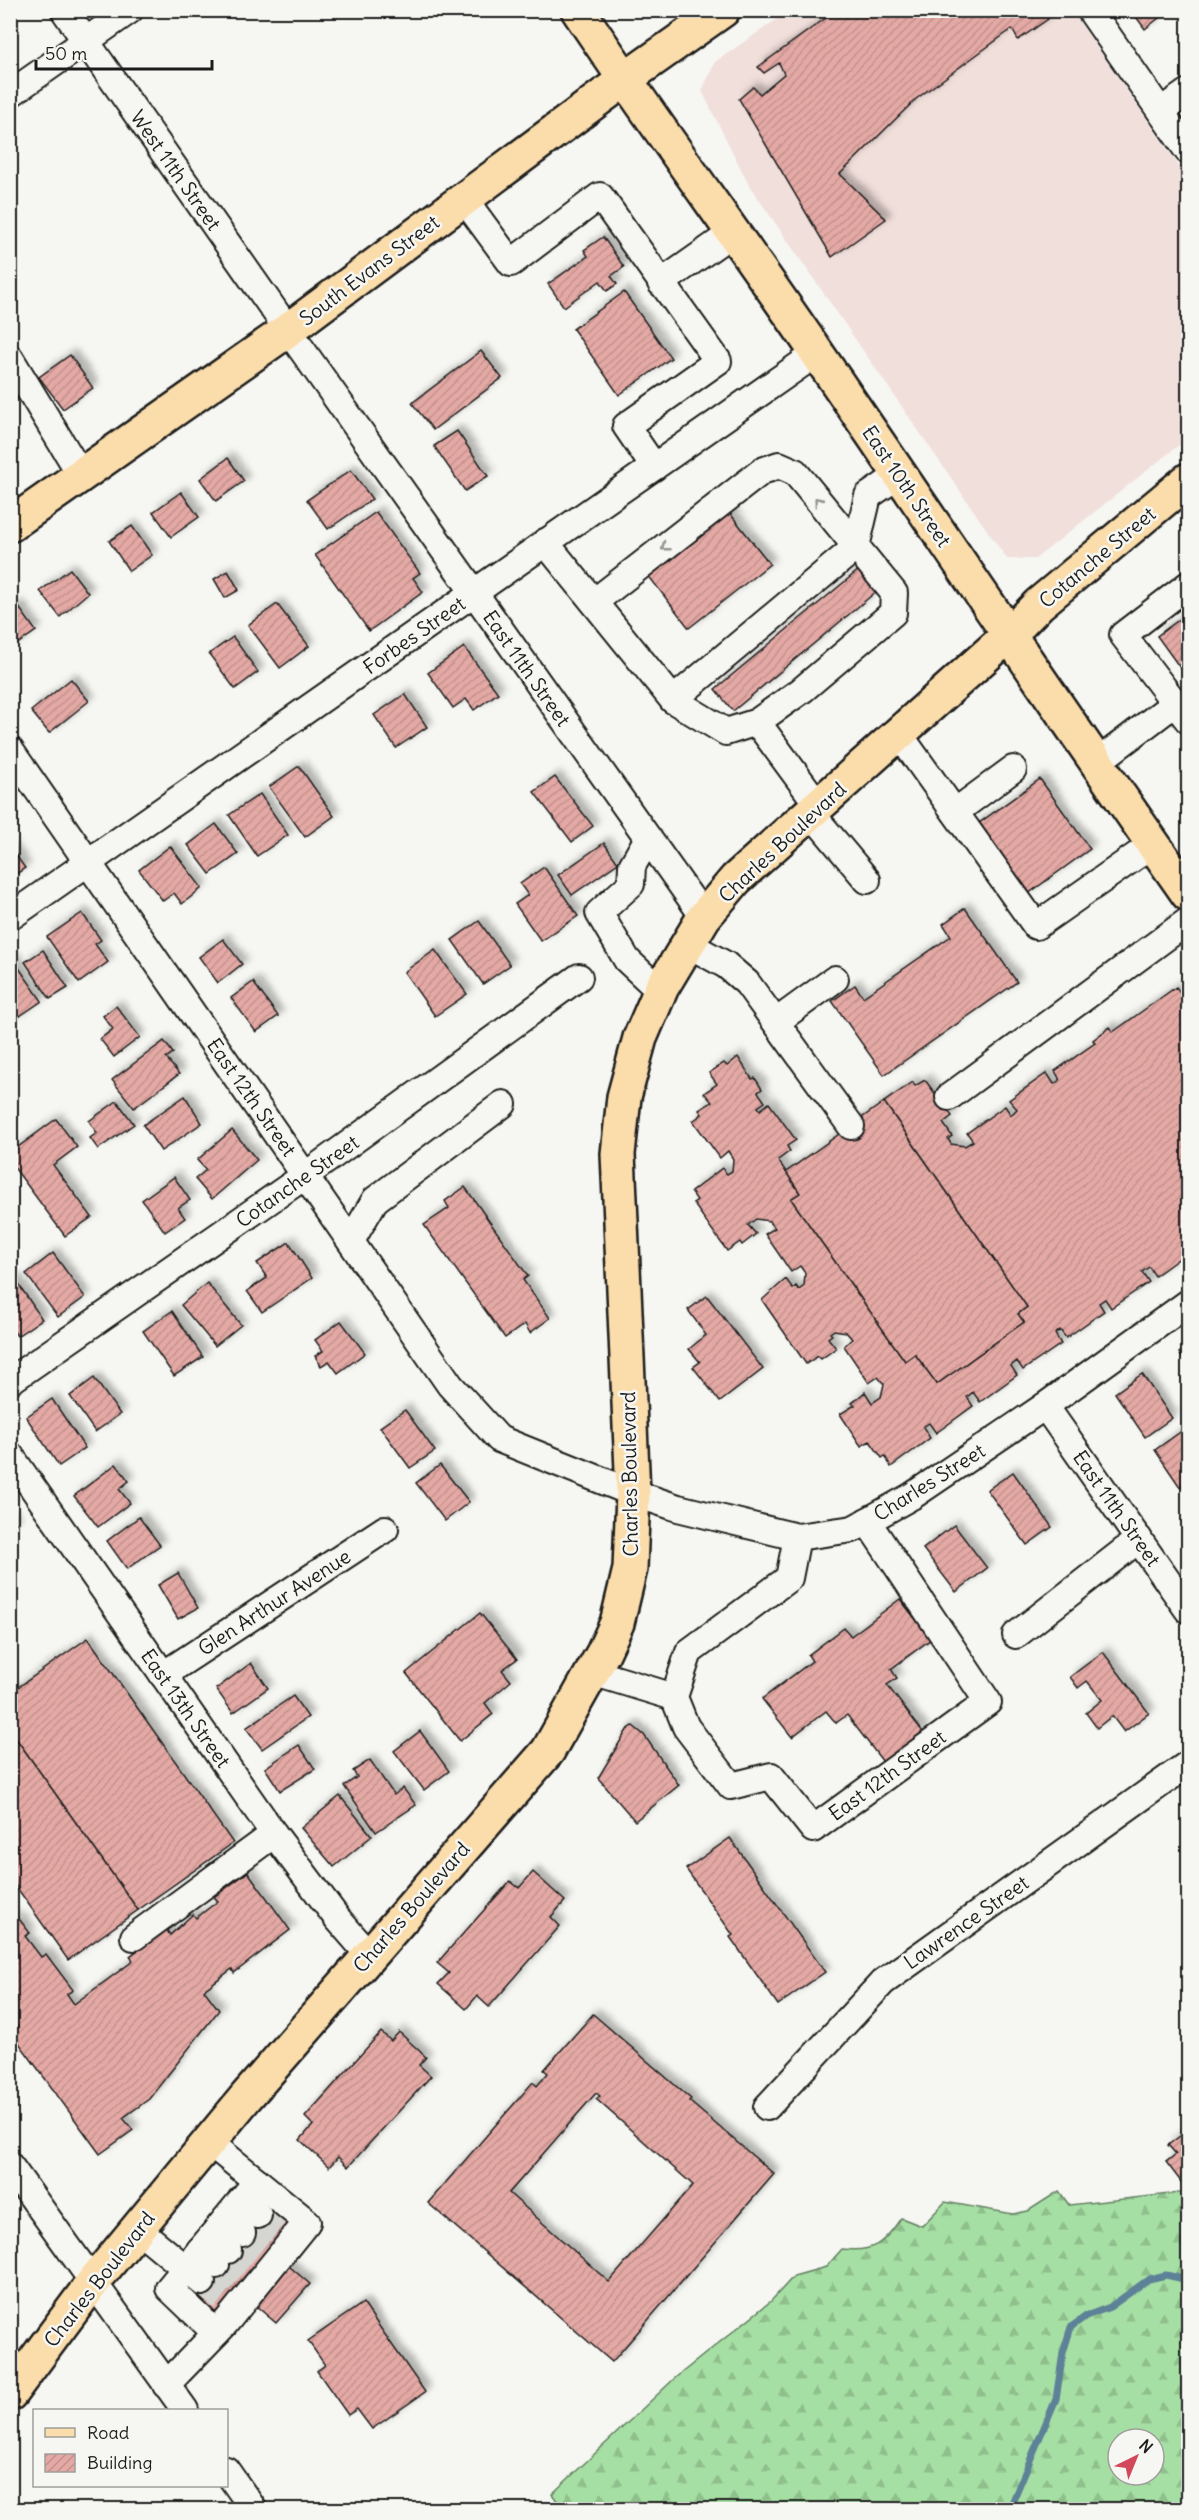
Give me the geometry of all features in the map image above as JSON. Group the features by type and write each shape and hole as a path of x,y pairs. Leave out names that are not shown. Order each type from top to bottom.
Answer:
{"main road":[{"name":"East 10th Street","path":"578,10 624,80 817,353 1153,844 1188,899"},
{"name":"South Evans Street","path":"10,525 288,330 624,80 723,10"},
{"name":"Cotanche Street","path":"1009,636 1040,604 1188,480"},
{"name":"Charles Boulevard","path":"10,2394 94,2281 209,2142 548,1751 617,1623 630,1569 633,1493 618,1154 624,1097 640,1038 660,991 695,930 736,879 1009,636"}],"street":[{"name":"West 11th Street","path":"64,10 288,330"},
{"path":"10,94 130,10"},
{"path":"1090,10 1188,151"},
{"path":"1161,111 1188,92"},
{"path":"464,199 511,263 600,196 718,361 626,426 654,467"},
{"path":"661,283 732,232"},
{"name":"East 11th Street","path":"288,330 648,838 695,930"},
{"name":"Forbes Street","path":"10,917 817,353"},
{"path":"10,358 81,475"},
{"path":"545,542 673,700 726,732 757,722 802,690 893,613 894,593 795,472 779,465 762,471 594,602"},
{"path":"673,700 855,546 868,496 899,475"},
{"path":"1132,628 1188,585"},
{"path":"1132,628 1164,616 1188,598"},
{"path":"1096,763 1182,712 1132,628"},
{"path":"757,722 815,809 867,880"},
{"path":"899,734 1036,926 1153,844"},
{"name":"East 12th Street","path":"10,750 450,1385 499,1439 633,1493"},
{"path":"955,812 1013,769"},
{"path":"648,838 632,866 631,884 599,913 627,960 660,991"},
{"path":"949,1097 1188,899"},
{"path":"695,930 726,965 747,983 851,1126"},
{"name":"Cotanche Street","path":"10,1381 306,1176 579,977"},
{"path":"776,1022 835,979"},
{"path":"351,1241 375,1200 503,1104"},
{"name":"Charles Street","path":"633,1493 678,1508 797,1537 854,1529 912,1496 1045,1406 1188,1303"},
{"name":"East 11th Street","path":"1045,1406 1188,1610"},
{"name":"East 13th Street","path":"10,1455 274,1834 337,1918 369,1955"},
{"name":"East 12th Street","path":"674,1697 686,1727 731,1786 771,1776 813,1829 988,1702 867,1521"},
{"name":"Glen Arthur Avenue","path":"163,1675 385,1529"},
{"path":"592,1672 674,1697 689,1652 789,1578 797,1537"},
{"path":"1016,1635 1139,1539"},
{"name":"Lawrence Street","path":"766,2107 883,1982 1188,1764"},
{"path":"134,1937 274,1834"},
{"path":"209,2142 224,2236"},
{"path":"10,2166 184,2409"},
{"path":"137,2229 224,2236 307,2222 261,2275 216,2333 166,2385"},
{"path":"216,2333 168,2288 224,2236"},
{"path":"228,2473 254,2510"}],"shaded area":[{"path":"789,11 1072,11 1188,179 1188,438 1035,559 1007,559 749,185 702,91 715,62"}],"green space":[{"path":"1059,2191 1069,2205 1188,2192 1188,2509 564,2510 552,2494 675,2378 771,2301 794,2276 826,2267 842,2249 870,2248 883,2240 901,2218 922,2226 945,2202 1013,2214 1028,2211"}],"building":[{"path":"837,10 1042,10 1048,19 1018,40 1012,29 916,99 840,174 886,219 832,257 739,99 753,87 760,94 784,74 779,63 764,73 758,67"},
{"path":"1131,10 1169,10 1145,29"},
{"path":"603,237 624,267 611,276 617,284 607,291 600,281 564,307 548,284 588,256 584,250"},
{"path":"624,292 671,358 619,395 573,329"},
{"path":"481,351 502,378 433,430 412,403"},
{"path":"70,355 93,388 63,409 39,377"},
{"path":"457,431 488,476 465,491 434,446"},
{"path":"228,458 244,481 216,501 200,479"},
{"path":"351,470 372,499 328,529 307,500"},
{"path":"181,492 199,517 171,537 153,512"},
{"path":"728,511 770,564 689,628 647,574"},
{"path":"376,512 420,573 413,578 423,592 369,631 315,555"},
{"path":"132,526 152,555 129,571 109,541"},
{"path":"70,569 88,593 60,617 40,591"},
{"path":"860,569 877,591 733,711 715,689"},
{"path":"228,571 239,590 225,598 214,579"},
{"path":"277,604 309,646 280,668 248,625"},
{"path":"18,606 36,631 10,649 10,611"},
{"path":"1188,613 1188,674 1186,676 1157,636"},
{"path":"233,637 258,672 235,689 209,654"},
{"path":"464,647 498,693 474,710 466,699 453,708 428,673"},
{"path":"71,679 89,701 49,733 31,711"},
{"path":"405,694 427,727 396,748 374,715"},
{"path":"299,766 334,816 305,837 269,787"},
{"path":"555,777 593,826 572,842 534,792"},
{"path":"1040,779 1090,849 1025,896 975,826"},
{"path":"260,794 288,835 257,856 229,815"},
{"path":"216,824 238,854 210,874 188,845"},
{"path":"604,843 618,863 572,895 558,875"},
{"path":"170,846 202,888 182,904 174,893 163,901 139,870"},
{"path":"10,847 25,868 10,878"},
{"path":"544,867 578,916 541,941 515,904 528,895 520,884"},
{"path":"965,908 1017,982 884,1075 832,1001 855,985 863,997 951,936 943,924"},
{"path":"82,913 101,940 95,944 108,962 79,983 47,937"},
{"path":"479,921 510,965 483,984 452,940"},
{"path":"223,939 242,964 218,983 199,957"},
{"path":"43,950 68,988 50,999 25,962"},
{"path":"435,950 467,994 435,1016 404,972"},
{"path":"12,958 42,1001 14,1020 10,1014 10,959"},
{"path":"253,982 278,1016 256,1032 231,998"},
{"path":"1176,987 1188,1005 1188,1240 1186,1242 1188,1252 1155,1276 1149,1267 1142,1272 1149,1282 1111,1308 1105,1299 1099,1303 1104,1311 1066,1338 1060,1330 1055,1334 1061,1344 1023,1370 1017,1361 1011,1366 1017,1375 980,1402 973,1392 967,1397 973,1406 936,1433 929,1423 923,1427 930,1438 891,1467 885,1456 882,1458 870,1441 861,1446 840,1414 855,1405 852,1403 865,1392 872,1403 881,1397 884,1384 878,1377 869,1383 844,1346 852,1339 846,1332 834,1330 828,1338 836,1348 821,1359 818,1356 806,1364 762,1300 786,1279 793,1289 796,1286 799,1290 804,1286 805,1273 800,1266 791,1272 765,1234 775,1228 769,1221 756,1219 748,1225 756,1234 742,1245 740,1242 727,1251 693,1203 697,1200 691,1192 722,1168 727,1174 732,1171 733,1159 728,1151 720,1158 693,1121 702,1114 699,1110 712,1102 704,1093 717,1084 709,1073 724,1063 727,1066 738,1057 752,1079 755,1078 762,1089 758,1092 765,1102 758,1107 760,1110 769,1103 796,1140 787,1146 790,1151 778,1160 800,1193 791,1199 905,1361 915,1354 937,1384 1024,1322 1018,1314 1027,1307 884,1102 913,1082 915,1086 925,1080 952,1116 943,1123 952,1136 948,1139 951,1144 965,1146 973,1141 967,1133 1005,1106 1011,1115 1017,1109 1009,1100 1047,1073 1054,1084 1060,1080 1055,1071 1095,1043 1093,1040 1110,1027 1113,1032"},
{"path":"116,1006 140,1037 114,1057 100,1039 113,1029 103,1016"},
{"path":"164,1041 173,1053 166,1058 179,1074 134,1108 112,1080"},
{"path":"185,1096 202,1123 161,1151 143,1125"},
{"path":"117,1101 134,1124 98,1149 90,1138 97,1133 89,1121"},
{"path":"884,1102 1027,1307 1018,1314 1024,1322 937,1384 915,1354 905,1361 791,1199 800,1193 786,1172"},
{"path":"56,1119 77,1147 53,1165 92,1217 65,1236 10,1162 10,1153"},
{"path":"232,1130 257,1160 212,1199 195,1179 206,1170 197,1160"},
{"path":"174,1177 190,1200 178,1208 185,1218 165,1232 142,1200"},
{"path":"465,1187 528,1276 523,1280 550,1318 530,1333 525,1324 505,1338 424,1225 449,1208 445,1201"},
{"path":"289,1242 312,1278 262,1312 247,1291 267,1278 257,1263"},
{"path":"53,1253 85,1297 58,1317 26,1274"},
{"path":"15,1279 42,1319 17,1336 10,1326 10,1282"},
{"path":"207,1283 241,1325 215,1346 181,1305"},
{"path":"707,1296 763,1369 720,1402 693,1367 700,1362 689,1349 706,1335 688,1310"},
{"path":"172,1311 203,1357 174,1376 143,1331"},
{"path":"341,1321 365,1353 338,1373 329,1361 321,1366 315,1356 323,1351 315,1340"},
{"path":"1188,1347 1188,1366 1179,1353"},
{"path":"1142,1374 1172,1418 1145,1437 1115,1393"},
{"path":"94,1378 120,1414 95,1432 70,1396"},
{"path":"52,1399 85,1448 59,1466 26,1417"},
{"path":"405,1410 435,1451 410,1468 380,1427"},
{"path":"1186,1428 1188,1431 1188,1481 1180,1487 1155,1450"},
{"path":"116,1464 129,1481 119,1489 130,1503 98,1527 74,1496"},
{"path":"440,1465 469,1502 445,1521 416,1483"},
{"path":"1013,1472 1052,1527 1027,1545 987,1490"},
{"path":"10,1515 16,1523 10,1527"},
{"path":"139,1517 160,1545 127,1569 107,1541"},
{"path":"954,1525 987,1568 956,1592 923,1549"},
{"path":"178,1573 198,1608 178,1619 158,1585"},
{"path":"900,1599 931,1639 891,1669 897,1678 887,1685 923,1732 883,1762 847,1715 836,1723 826,1711 792,1737 762,1699 812,1661 808,1655 844,1628 851,1636"},
{"path":"480,1613 517,1659 502,1670 511,1681 485,1703 493,1714 460,1741 406,1673"},
{"path":"88,1638 233,1843 138,1910 10,1730 10,1693"},
{"path":"1103,1652 1149,1713 1124,1732 1112,1716 1097,1728 1086,1713 1102,1700 1087,1681 1078,1688 1070,1677"},
{"path":"251,1663 268,1688 233,1713 216,1689"},
{"path":"293,1696 308,1717 262,1749 246,1728"},
{"path":"633,1726 644,1735 679,1785 635,1821 598,1778 627,1730"},
{"path":"10,1730 138,1910 68,1960 10,1878"},
{"path":"420,1731 449,1771 424,1790 394,1751"},
{"path":"299,1745 315,1769 280,1791 265,1768"},
{"path":"370,1760 394,1795 403,1788 416,1805 376,1832 344,1786 357,1777 353,1771"},
{"path":"340,1796 372,1836 334,1867 301,1828"},
{"path":"730,1838 825,1972 778,2005 730,1937 733,1935 686,1869"},
{"path":"248,1872 290,1930 234,1973 232,1969 204,1990 219,2010 149,2099 123,2118 133,2130 100,2154 11,2032 18,2027 10,2018 10,1915 16,1922 19,1919 30,1933 25,1936 41,1957 46,1954 73,1990 67,1994 74,2004 133,1961 130,1956 166,1929 170,1935 193,1914 196,1918 218,1901 214,1897"},
{"path":"533,1872 565,1901 551,1917 560,1926 489,2007 477,1996 466,2009 438,1984 449,1973 437,1963 510,1881 519,1888"},
{"path":"593,2014 774,2174 612,2362 428,2203 533,2082 537,2086 548,2073 544,2070","holes":["596,2093 600,2096 596,2099 693,2185 609,2282 509,2193"]},
{"path":"381,2032 391,2041 399,2032 426,2057 419,2065 431,2076 348,2167 338,2157 329,2167 300,2140 313,2125 305,2117"},
{"path":"1188,2130 1188,2191 1166,2162 1176,2154 1168,2145"},
{"path":"266,2205 294,2228 221,2317 192,2294"},
{"path":"283,2261 310,2284 276,2323 249,2300"},
{"path":"363,2303 425,2392 372,2429 357,2409 348,2415 317,2371 325,2365 308,2341"}],"waterway":[{"path":"1009,2510 1056,2399 1063,2353 1071,2327 1086,2316 1110,2307 1149,2279 1166,2275 1188,2280"}],"tunnel":[{"path":"258,2215 286,2238"},
{"path":"242,2233 271,2257"},
{"path":"228,2250 257,2274"},
{"path":"216,2265 245,2288"},
{"path":"202,2282 231,2305"}]}
